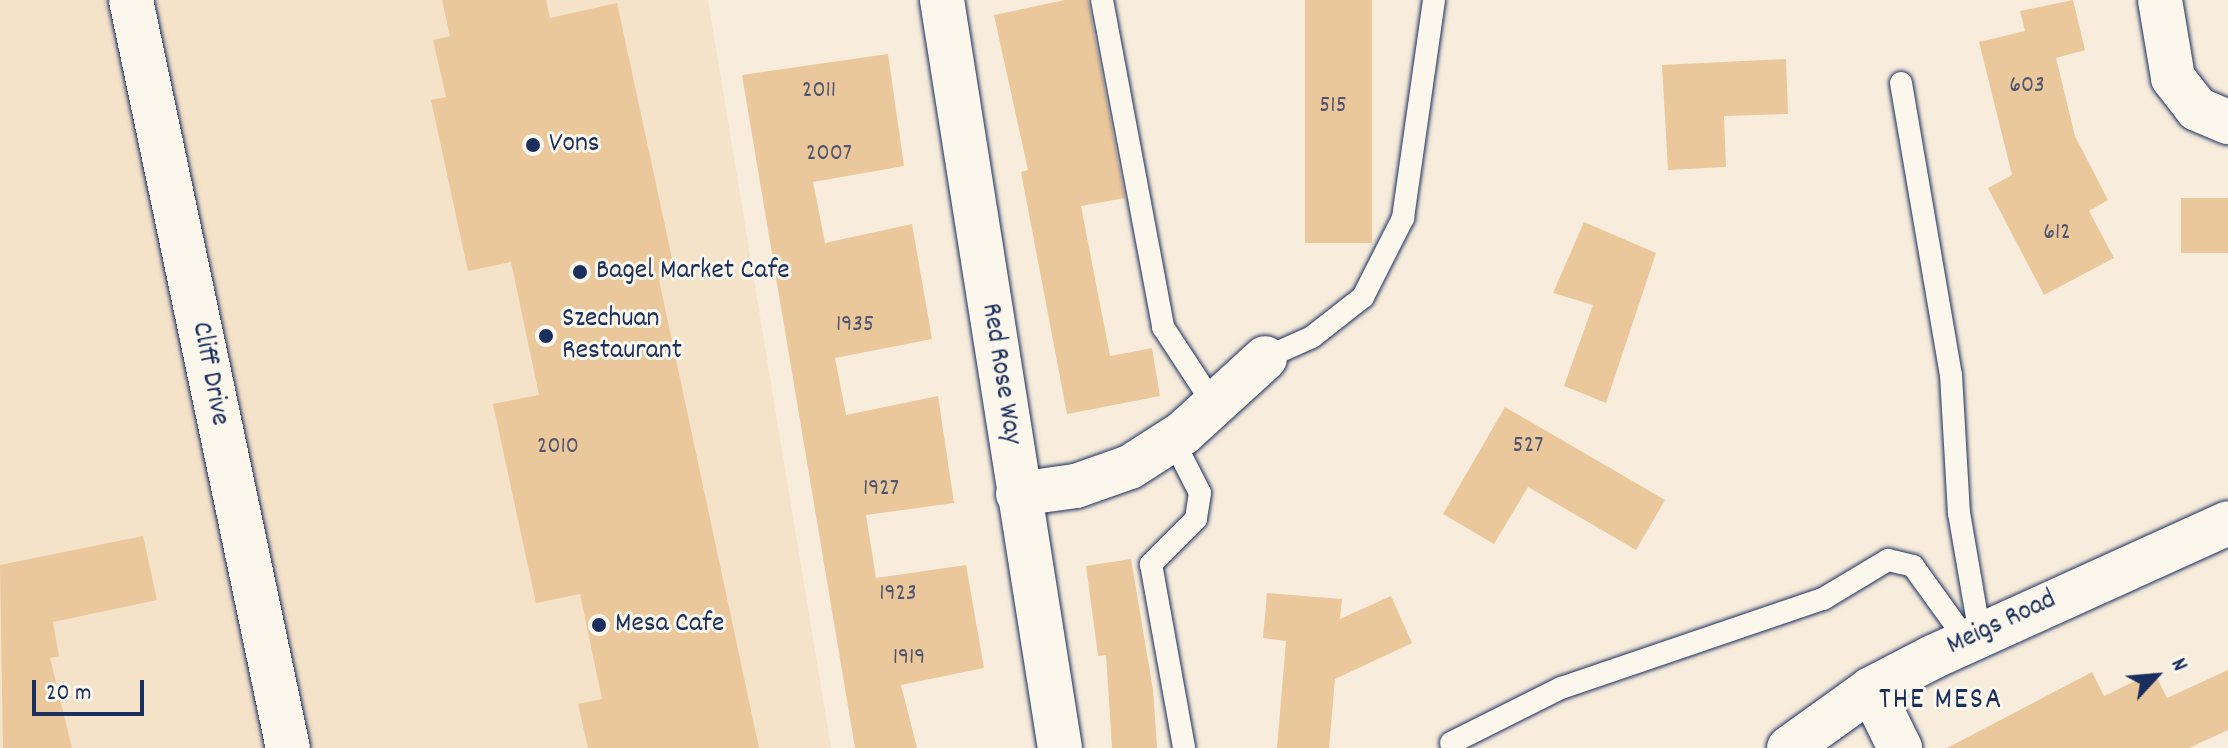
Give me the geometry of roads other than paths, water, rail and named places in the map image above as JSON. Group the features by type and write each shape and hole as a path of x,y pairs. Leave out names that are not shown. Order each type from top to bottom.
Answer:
{"street":[{"name":"Cliff Drive","path":"131,0 288,748"},
{"name":"Red Rose Way","path":"944,0 1018,494 1060,748"},
{"path":"2160,0 2167,59 2183,96 2228,122"},
{"path":"1018,494 1117,472 1173,440 1265,358"},
{"name":"Meigs Road","path":"1789,748 1871,689 1974,638 2228,523"},
{"path":"1871,689 1900,748"}],"lane":[{"path":"1102,0 1163,327 1214,405"},
{"path":"1265,358 1312,337 1363,297 1403,218 1434,0"},
{"path":"1901,83 1951,375 1959,513 1974,638"},
{"path":"1173,440 1200,493 1196,519 1151,564 1184,748"},
{"path":"1451,743 1561,688 1823,599 1888,560 1913,566 1974,638"}],"place":[{"name":"Vons","path":"533,145"},
{"name":"Bagel Market Cafe","path":"580,272"},
{"name":"Szechuan Restaurant","path":"546,336"},
{"name":"Mesa Cafe","path":"599,625"}],"district":[{"name":"THE MESA","path":"1941,702"}]}
